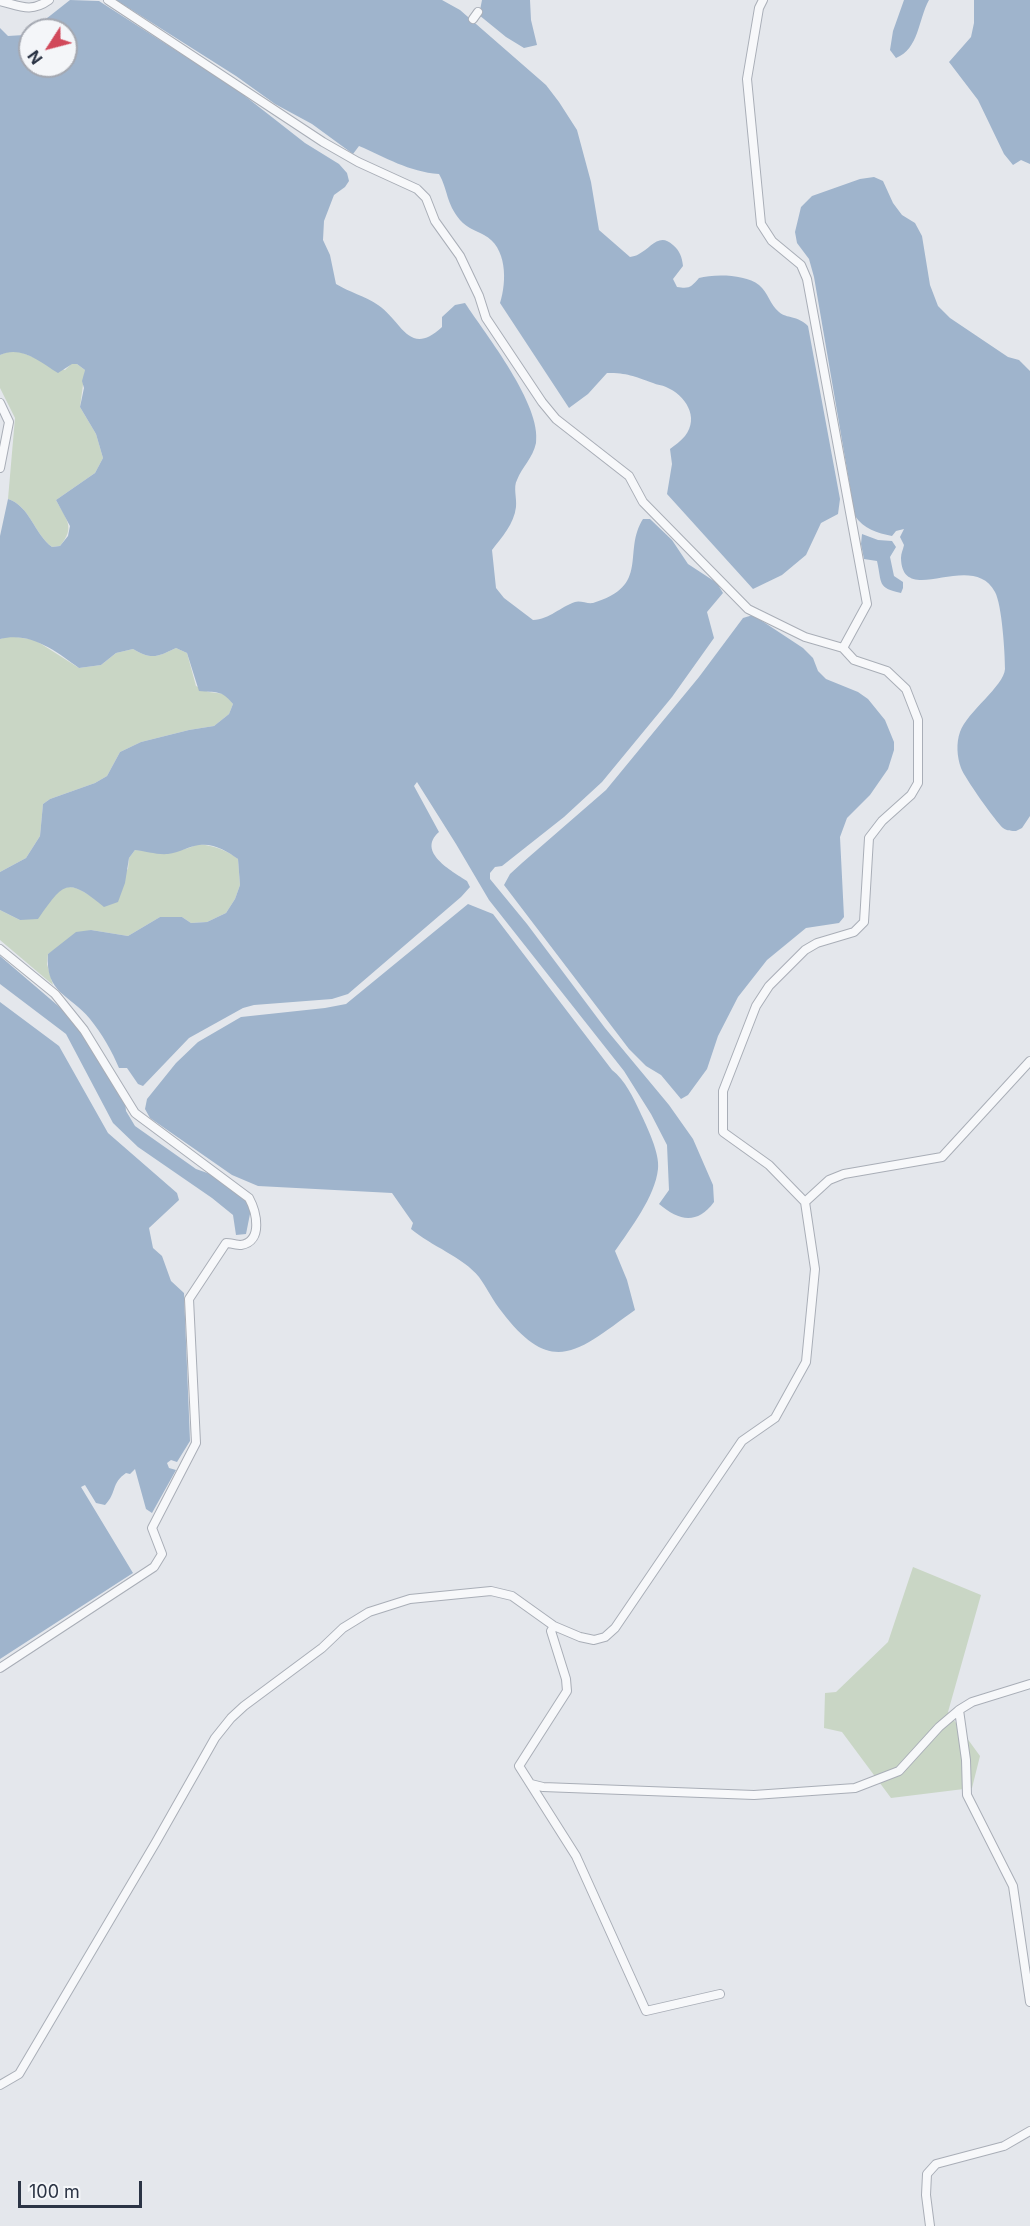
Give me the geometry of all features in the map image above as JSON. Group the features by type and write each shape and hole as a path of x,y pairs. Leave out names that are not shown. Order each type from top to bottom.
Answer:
{"street":[{"path":"0,0 31,9 49,0"},
{"path":"0,2085 19,2074 215,1738 231,1718 262,1691 322,1648 343,1628 369,1612 410,1599 491,1591 512,1596 554,1626 580,1637 594,1640 605,1637 626,1613 742,1441 775,1418 806,1362 815,1269 805,1202 770,1166 723,1132 723,1091 756,1006 769,986 805,950 817,943 854,932 864,922 869,838 882,821 911,795 918,783 918,720 906,689 886,671 854,660 843,648 805,637 748,609 643,502 628,476 556,419 542,402 486,318 479,296 460,256 435,221 426,198 417,189 358,162 323,142 108,0"},
{"path":"763,0 759,8 747,79 761,224 772,241 801,265 807,279 867,604 843,648"},
{"path":"0,404 9,422 0,468"},
{"path":"0,949 55,994 84,1030 135,1113 249,1198 255,1209 257,1228 251,1240 242,1245 226,1243 189,1299 196,1443 152,1528 162,1554 154,1567 0,1668"},
{"path":"805,1202 829,1180 844,1174 942,1157 1030,1061"},
{"path":"554,1626 551,1631 566,1679 567,1691 519,1766 576,1856 646,2011 720,1994"},
{"path":"531,1784 543,1787 754,1795 855,1788 899,1771 939,1727 972,1702 1030,1684"},
{"path":"959,1710 966,1761 967,1795 1013,1886 1030,2002"},
{"path":"930,2226 926,2195 927,2175 936,2164 1004,2146 1029,2130"}],"green space":[{"path":"9,351 18,351 65,370 71,364 77,364 85,370 80,407 96,434 103,458 95,473 56,500 68,523 68,533 60,546 52,547 22,508 8,499 15,418 0,388 0,355"},
{"path":"10,636 35,640 79,668 101,665 116,653 133,649 145,655 155,656 176,648 187,653 196,686 209,692 225,694 233,704 229,714 214,726 141,742 120,752 107,776 43,804 40,836 26,858 0,872 0,639"},
{"path":"198,844 219,848 238,859 240,885 226,913 207,922 191,923 182,917 160,917 128,936 91,930 48,954 47,964 53,985 0,940 0,910 20,920 51,895 64,888 75,888 91,896 128,869 129,858 135,850 175,851"},
{"path":"913,1567 981,1595 948,1712 980,1756 972,1788 891,1798 842,1732 824,1728 825,1693 836,1692 888,1642"}],"water":[{"path":"70,0 99,1 236,89 305,143 339,164 347,173 349,181 334,195 324,221 323,240 330,255 336,284 378,305 407,334 421,339 431,336 442,327 442,317 455,305 465,303 522,390 536,427 535,448 516,483 516,507 513,519 492,550 496,588 504,598 533,620 545,617 575,602 593,603 611,596 629,578 637,531 643,519 650,519 672,540 688,564 717,583 723,593 707,612 714,638 672,697 602,782 564,817 490,873 490,879 605,1028 669,1105 693,1139 713,1185 714,1202 701,1214 688,1218 681,1217 659,1204 669,1190 667,1145 651,1114 624,1071 489,900 417,782 414,786 439,832 433,839 434,854 445,866 467,881 470,887 461,897 348,994 332,999 254,1005 243,1008 189,1038 143,1086 138,1084 127,1068 119,1068 90,1019 55,986 50,978 48,954 76,932 91,930 128,936 160,917 182,917 191,923 207,922 226,913 240,885 238,859 210,845 195,846 168,854 135,850 129,858 125,883 118,902 104,907 81,891 66,888 60,891 38,919 20,920 0,910 0,872 26,858 40,836 43,804 107,776 120,752 141,742 214,726 229,714 233,704 221,694 199,691 187,653 176,648 154,656 145,655 133,649 116,653 101,665 79,668 52,649 32,640 11,637 0,639 0,536 8,499 22,508 52,547 60,546 68,536 70,526 56,500 95,473 103,458 96,434 80,407 85,370 77,364 72,364 58,373 23,353 8,352 0,355 0,28 8,36 18,35 18,78 78,78 78,18 47,18"},
{"path":"116,0 442,0 460,10 546,85 577,130 591,182 599,230 630,257 638,255 655,242 668,241 680,254 682,260 683,266 673,279 677,287 690,287 699,278 705,277 729,276 753,281 762,288 779,312 800,320 808,326 840,499 838,514 821,523 806,555 782,575 753,589 667,494 672,464 670,449 685,436 691,421 688,407 679,395 664,386 635,377 607,373 588,394 569,408 500,303 504,275 501,256 497,248 492,240 460,220 452,208 439,174 407,167 359,146 353,154 312,124 275,104 236,76"},
{"path":"482,0 530,0 531,20 537,45 524,48 479,15"},
{"path":"904,0 929,0 914,41 904,54 896,58 890,50 893,31"},
{"path":"974,0 1030,0 1030,164 1021,160 1013,165 1004,154 978,100 949,62 971,37 974,23"},
{"path":"874,177 883,181 893,203 902,215 915,223 922,236 930,285 938,306 950,318 1008,357 1019,360 1030,371 1030,816 1022,828 1016,831 1005,829 999,824 963,773 958,755 959,736 964,724 999,683 1005,669 1004,641 995,592 984,580 971,576 913,579 904,572 901,558 904,545 900,537 904,529 896,531 892,536 871,530 855,516 814,277 809,259 797,243 795,232 801,207 812,196 860,179"},
{"path":"862,534 878,540 892,541 896,547 890,557 894,576 903,582 901,593 884,586 880,579 877,561 864,559"},
{"path":"753,615 803,648 813,658 818,671 826,679 858,692 868,699 885,720 894,742 894,750 888,769 870,795 847,818 840,837 844,917 839,923 806,928 767,960 738,997 718,1036 707,1069 688,1095 681,1099 661,1075 646,1066 629,1049 504,885 510,874 606,790 699,677 743,618"},
{"path":"468,904 493,914 625,1084 646,1125 657,1155 658,1169 652,1191 615,1251 627,1280 635,1310 598,1337 567,1351 552,1351 536,1346 520,1333 472,1270 411,1229 413,1223 392,1193 258,1186 232,1175 150,1118 145,1109 147,1099 176,1063 198,1042 241,1017 346,1004"},
{"path":"0,956 77,1022 125,1101 126,1111 135,1126 196,1169 213,1175 252,1204 246,1234 236,1235 233,1215 138,1147 113,1123 66,1034 0,984"},
{"path":"0,1002 59,1046 108,1133 177,1193 179,1200 149,1228 153,1248 162,1256 171,1281 184,1293 190,1441 177,1462 171,1460 167,1463 169,1468 176,1470 152,1513 146,1509 135,1469 130,1474 126,1473 121,1477 105,1505 96,1503 85,1485 81,1487 133,1573 0,1659"}]}
